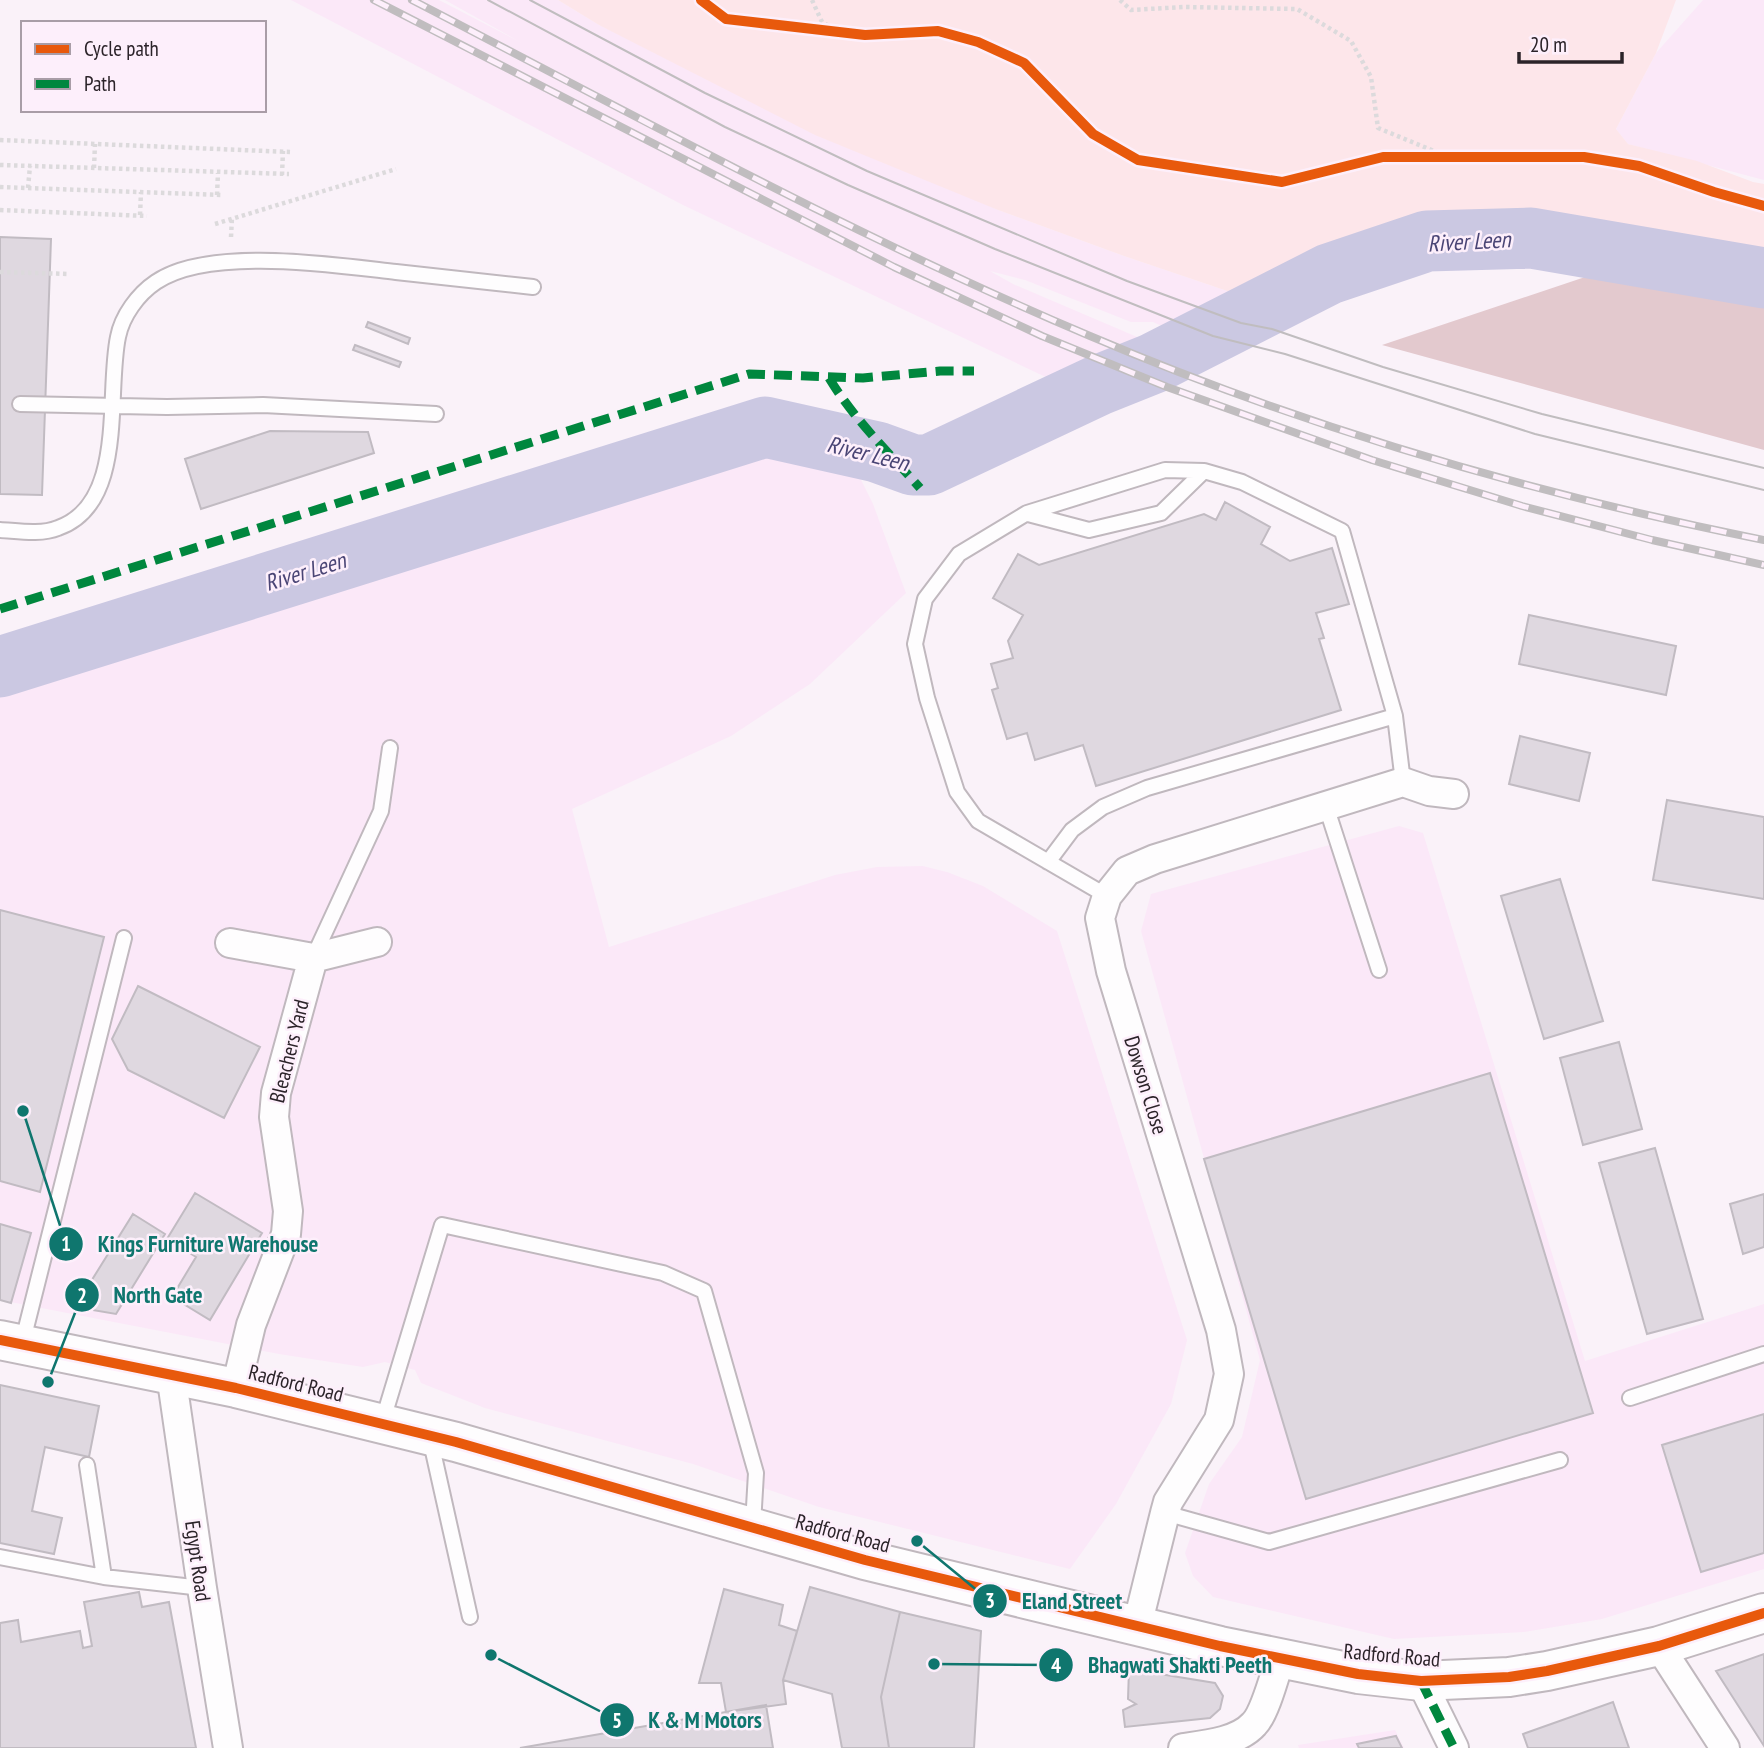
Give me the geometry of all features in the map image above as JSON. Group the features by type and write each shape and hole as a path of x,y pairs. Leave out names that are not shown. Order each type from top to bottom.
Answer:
{"street":[{"path":"1107,896 1127,870 1155,859 1403,782 1429,791 1454,794"},
{"name":"Dowson Close","path":"1107,896 1100,918 1111,971 1221,1330 1228,1374 1219,1420 1165,1513 1137,1626"},
{"path":"230,943 313,958 377,942"},
{"name":"Bleachers Yard","path":"236,1388 251,1325 286,1234 288,1211 274,1117 276,1093 313,958"},
{"name":"Radford Road","path":"11,1342 236,1388 430,1436 864,1560 1137,1626 1358,1674 1421,1681 1535,1673 1659,1646 1764,1613"},
{"name":"Egypt Road","path":"172,1374 228,1748"},
{"path":"1659,1646 1725,1748"},
{"path":"1183,1748 1231,1738 1254,1724 1268,1695 1280,1659"},
{"path":"1421,1681 1454,1748"}],"lane":[{"path":"0,530 56,529 82,515 97,493 109,451 118,337 128,311 157,280 200,265 286,261 533,288"},
{"path":"20,404 263,405 436,414"},
{"path":"1107,896 978,821 957,792 927,698 915,645 925,599 959,554 1027,513 1166,470 1204,471 1241,482 1342,531 1395,716 1403,782"},
{"path":"1027,513 1089,530 1161,513 1204,471"},
{"path":"1048,862 1072,830 1103,807 1147,788 1395,716"},
{"path":"313,958 381,811 390,748"},
{"path":"1326,806 1378,970"},
{"path":"11,1342 124,939"},
{"path":"382,1424 442,1225 663,1273 704,1291 757,1473 753,1528"},
{"path":"1630,1398 1764,1354"},
{"path":"430,1436 470,1617"},
{"path":"1165,1513 1269,1542 1560,1460"},
{"path":"87,1465 104,1577"},
{"path":"0,1557 104,1577 202,1588"}],"path":[{"path":"812,0 822,22 839,32"},
{"path":"1120,0 1131,10 1184,7 1297,9 1351,41 1371,77 1378,128 1446,156"},
{"path":"0,140 290,152"},
{"path":"94,168 95,144"},
{"path":"282,175 283,151"},
{"path":"0,164 289,174"},
{"path":"28,188 30,166"},
{"path":"215,223 396,169"},
{"path":"0,187 220,195 218,173"},
{"path":"140,215 141,192"},
{"path":"0,210 147,216"},
{"path":"0,272 70,274"}],"shaded area":[{"path":"291,0 439,0 522,43 445,0 558,0 599,25 998,210 1245,297 1258,304 1241,323 1213,336 1190,339 1153,322 1131,322 1025,280 990,271 1013,284 1163,348 1071,389 683,205"},
{"path":"558,0 1676,0 1656,53 1616,129 1628,144 1697,161 1764,184 1764,257 1586,224 1534,217 1481,215 1394,229 1264,294 1245,297 998,210 815,135 599,25"},
{"path":"1703,0 1764,0 1764,180 1628,144 1616,129 1656,53"},
{"path":"1600,272 1764,304 1764,450 1382,345"},
{"path":"794,448 852,462 873,504 906,593 810,684 731,736 572,809 609,947 835,875 877,867 923,866 947,872 983,886 1057,931 1187,1340 1171,1404 1116,1504 1070,1569 819,1507 693,1464 485,1408 421,1383 415,1370 385,1362 363,1367 279,1354 0,1300 0,693"},
{"path":"1399,826 1423,833 1585,1361 1764,1304 1764,1569 1602,1619 1524,1632 1394,1639 1213,1597 1193,1576 1185,1553 1209,1484 1242,1437 1260,1360 1141,931 1151,894"},
{"path":"1395,1730 1404,1748 1299,1748 1298,1745"}],"building":[{"path":"0,237 51,239 42,495 0,494"},
{"path":"368,322 410,338 408,344 366,327"},
{"path":"355,345 401,362 399,367 353,350"},
{"path":"270,431 368,432 374,453 201,509 185,459"},
{"path":"1225,502 1270,527 1261,544 1290,561 1332,548 1349,604 1316,613 1324,638 1319,639 1341,710 1096,786 1083,745 1035,760 1027,733 1007,739 992,690 998,688 991,664 1013,658 1008,641 1023,615 993,598 1018,554 1039,565 1204,514 1216,520"},
{"path":"1529,615 1676,646 1666,695 1519,664"},
{"path":"1520,736 1590,753 1579,801 1509,784"},
{"path":"1667,800 1764,817 1764,899 1653,880"},
{"path":"1560,879 1603,1021 1544,1039 1501,896"},
{"path":"0,910 104,937 40,1192 0,1181"},
{"path":"138,986 260,1047 224,1118 128,1070 112,1039"},
{"path":"1619,1042 1642,1129 1583,1145 1560,1058"},
{"path":"1490,1073 1593,1413 1306,1499 1204,1159"},
{"path":"1655,1148 1703,1319 1647,1334 1599,1163"},
{"path":"195,1193 262,1233 210,1320 172,1297 196,1257 167,1239"},
{"path":"1764,1194 1764,1247 1743,1254 1730,1204"},
{"path":"133,1214 165,1234 116,1314 75,1307"},
{"path":"0,1224 31,1233 11,1303 0,1300"},
{"path":"0,1385 99,1406 89,1457 45,1447 32,1511 62,1518 54,1554 0,1543"},
{"path":"1764,1414 1764,1553 1701,1572 1662,1445"},
{"path":"810,1587 900,1612 881,1697 889,1748 842,1748 832,1694 783,1680"},
{"path":"724,1589 783,1605 779,1625 797,1631 783,1680 786,1704 726,1712 721,1683 699,1683"},
{"path":"139,1592 142,1607 169,1602 196,1748 0,1748 0,1623 18,1620 21,1642 80,1631 83,1648 92,1646 84,1602"},
{"path":"900,1612 981,1631 974,1748 889,1748 881,1697"},
{"path":"1764,1654 1764,1746 1716,1671"},
{"path":"1129,1669 1215,1683 1223,1696 1220,1709 1210,1718 1125,1727 1123,1710 1136,1704 1128,1699"},
{"path":"1613,1702 1629,1748 1528,1748 1523,1734"},
{"path":"766,1705 773,1748 520,1748 726,1712"},
{"path":"1396,1736 1402,1748 1359,1748 1357,1744"}],"waterway":[{"name":"River Leen","path":"0,667 765,427 877,452 913,465 929,465 1099,385 1154,363 1329,274 1427,241 1531,238 1764,278"}],"tram line":[{"path":"488,0 725,127 848,185 995,249 1213,336 1285,354 1535,434 1764,490"},
{"path":"530,0 705,93 867,171 1127,281 1241,323 1272,329 1383,367 1542,414 1764,468"}],"railway":[{"path":"374,0 894,267 1042,336 1167,387 1372,460 1522,506 1652,540 1764,565"},
{"path":"412,0 833,217 1003,298 1172,369 1338,429 1422,455 1592,502 1764,540"}],"marked path":[{"path":"0,609 749,374 863,378 940,371 974,371"},
{"path":"829,378 860,421 920,488"},
{"path":"1421,1681 1454,1748"}],"cycle path":[{"path":"701,0 726,19 865,35 938,31 978,42 1024,63 1093,134 1138,160 1282,182 1383,157 1584,157 1639,166 1764,206"},
{"path":"0,1340 236,1388 456,1442 865,1560 1220,1646 1358,1674 1421,1681 1509,1677 1659,1646 1764,1613"}],"place":[{"name":"Kings Furniture Warehouse","path":"23,1111"},
{"name":"North Gate","path":"48,1382"},
{"name":"Eland Street","path":"917,1541"},
{"name":"K & M Motors","path":"491,1655"},
{"name":"Bhagwati Shakti Peeth","path":"934,1664"}]}
